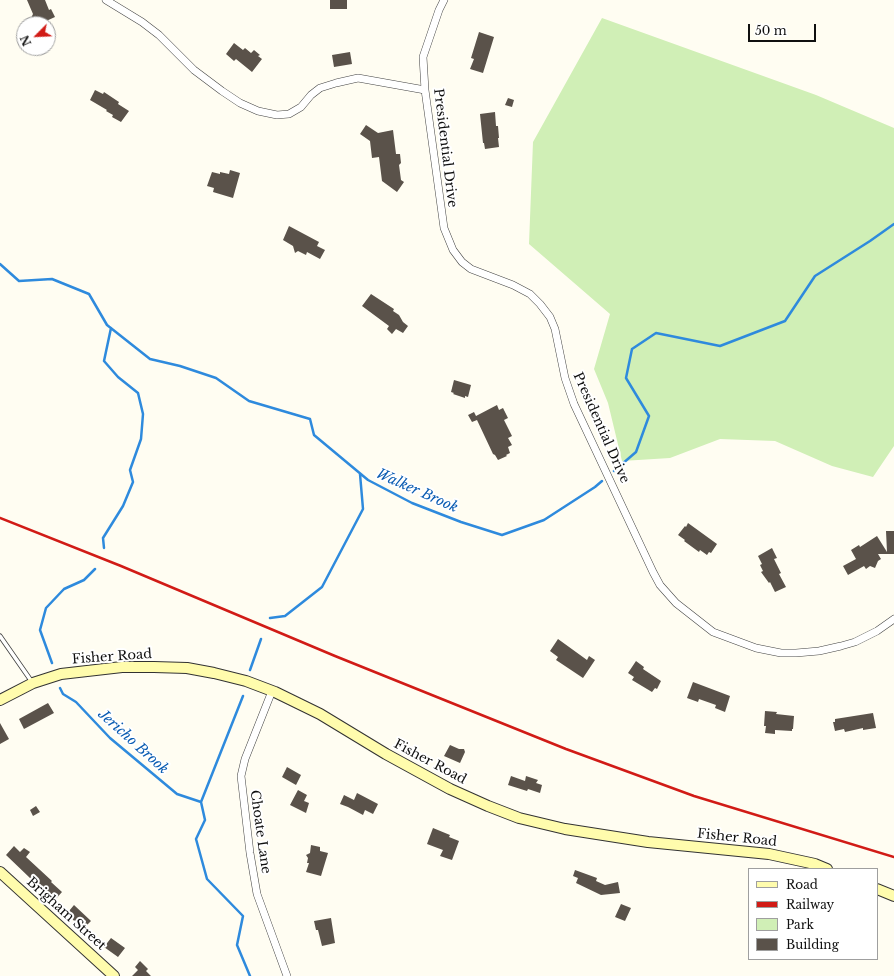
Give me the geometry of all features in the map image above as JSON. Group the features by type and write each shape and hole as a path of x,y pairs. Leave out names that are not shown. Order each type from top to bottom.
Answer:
{"street":[{"path":"106,0 142,22 159,35 194,70 222,91 240,103 258,111 277,116 289,114 301,107 311,95 320,88 358,78 425,90"},
{"name":"Presidential Drive","path":"444,0 423,56 425,90 444,228 453,250 462,262 471,269 513,285 530,294 550,317 555,329 565,378 574,404 660,585 676,603 700,623 721,636 756,648 781,653 819,651 855,642 894,619"},
{"name":"Fisher Road","path":"0,700 33,682 61,674 122,667 187,668 214,673 246,681 272,691 320,714 386,754 450,789 519,818 565,829 648,842 744,850 769,854 824,868"},
{"name":"Choate Lane","path":"272,691 245,759 241,776 250,854 257,894 287,976"},
{"name":"Brigham Street","path":"0,872 114,976"},
{"path":"878,889 894,896"}],"lane":[{"path":"0,636 33,682"}],"green space":[{"path":"602,18 816,95 894,128 894,446 873,477 832,466 775,441 720,439 670,458 622,461 608,403 594,369 610,314 529,244 533,142"}],"building":[{"path":"27,0 45,0 49,10 51,9 54,16 32,16 33,14"},
{"path":"330,0 347,0 347,9 330,9"},
{"path":"479,32 494,37 483,73 470,69 474,59 471,58"},
{"path":"234,43 243,50 245,48 251,53 254,50 260,55 258,56 262,59 252,72 236,59 234,61 226,54"},
{"path":"350,52 352,64 334,67 332,55"},
{"path":"95,90 103,94 104,92 129,111 121,122 112,117 113,115 106,111 107,110 90,100"},
{"path":"508,98 514,100 512,107 505,105"},
{"path":"495,112 496,126 498,126 499,147 485,149 480,114"},
{"path":"366,125 378,133 393,130 396,154 400,154 401,163 399,165 401,180 404,182 397,192 382,181 379,157 372,158 370,141 360,134"},
{"path":"230,170 240,173 233,198 213,192 214,188 207,186 212,172 229,174"},
{"path":"289,226 319,242 317,246 325,250 320,259 307,252 306,255 298,251 295,253 293,246 283,240"},
{"path":"371,294 394,309 393,311 399,315 403,322 408,326 403,333 396,329 392,334 387,329 389,326 362,306"},
{"path":"454,380 471,385 468,397 465,396 465,398 451,392"},
{"path":"497,405 499,410 503,408 508,418 504,420 512,436 508,438 512,445 508,447 510,453 498,460 493,454 477,420 472,422 468,415 474,412 476,416"},
{"path":"688,523 717,544 711,553 709,552 707,555 700,550 699,552 678,535"},
{"path":"886,531 894,531 894,554 878,554 881,559 878,561 875,568 870,566 866,569 864,566 848,575 843,566 856,559 851,550 859,545 860,547 877,536 887,552"},
{"path":"772,548 777,558 774,559 781,573 779,574 786,587 775,592 770,582 769,583 761,572 763,571 760,565 762,564 758,556"},
{"path":"558,639 587,660 589,656 595,660 583,678 556,660 558,657 550,651"},
{"path":"636,661 644,667 643,669 661,681 657,689 655,688 652,692 632,680 634,677 628,673"},
{"path":"693,682 730,696 725,712 715,708 716,705 699,699 698,702 687,698"},
{"path":"48,703 54,713 24,729 19,719"},
{"path":"765,711 794,716 792,731 775,730 775,734 765,733"},
{"path":"873,713 876,728 863,730 863,728 845,732 844,729 835,731 833,722 835,722 835,719"},
{"path":"0,723 9,739 0,744"},
{"path":"450,745 459,749 464,749 465,752 460,763 444,756"},
{"path":"287,767 301,775 296,785 282,777"},
{"path":"511,776 525,781 526,776 538,780 536,783 542,785 540,793 528,789 527,791 508,785"},
{"path":"298,790 307,795 304,801 309,803 306,813 290,805"},
{"path":"357,793 378,804 373,814 365,810 363,815 340,804 344,795 354,800"},
{"path":"36,806 40,812 33,816 30,810"},
{"path":"433,828 450,835 449,837 459,841 452,860 440,856 443,850 427,844"},
{"path":"311,845 320,847 320,851 328,853 321,876 306,872 309,863 307,863 308,858 306,855 310,853"},
{"path":"14,846 20,852 24,848 30,852 26,857 62,892 54,901 6,855"},
{"path":"575,870 597,878 596,881 605,885 618,882 620,893 601,895 576,883 578,878 573,876"},
{"path":"621,904 631,908 625,921 615,917"},
{"path":"74,905 91,921 83,929 70,917 72,914 69,911"},
{"path":"331,918 335,943 322,946 314,921"},
{"path":"111,938 125,948 118,957 104,947"},
{"path":"140,961 148,969 146,971 151,976 132,976 138,970 135,967"}],"waterway":[{"name":"Walker Brook","path":"614,471 636,452 649,416 626,378 632,349 656,333 720,346 785,321 815,276 894,224"},
{"name":"Walker Brook","path":"0,264 19,281 52,279 89,294 107,325 150,359 180,366 216,378 249,401 310,419 314,435 368,480 412,503 461,522 502,535 544,520 602,481"},
{"name":"Jericho Brook","path":"104,548 103,538 123,506 133,482 130,470 141,439 143,414 138,393 118,377 104,361 111,328"},
{"name":"Jericho Brook","path":"270,618 285,616 322,587 363,509 360,474"},
{"name":"Jericho Brook","path":"52,663 40,630 46,608 64,589 84,580 95,569"},
{"name":"Jericho Brook","path":"250,670 261,639"},
{"name":"Jericho Brook","path":"60,688 63,694 76,702 110,738 177,794 201,802 205,820 196,839 207,879 243,916 237,945 250,976"},
{"name":"Jericho Brook","path":"201,802 243,696"}],"railway":[{"path":"0,518 121,566 335,656 566,749 694,796 894,857"}]}
